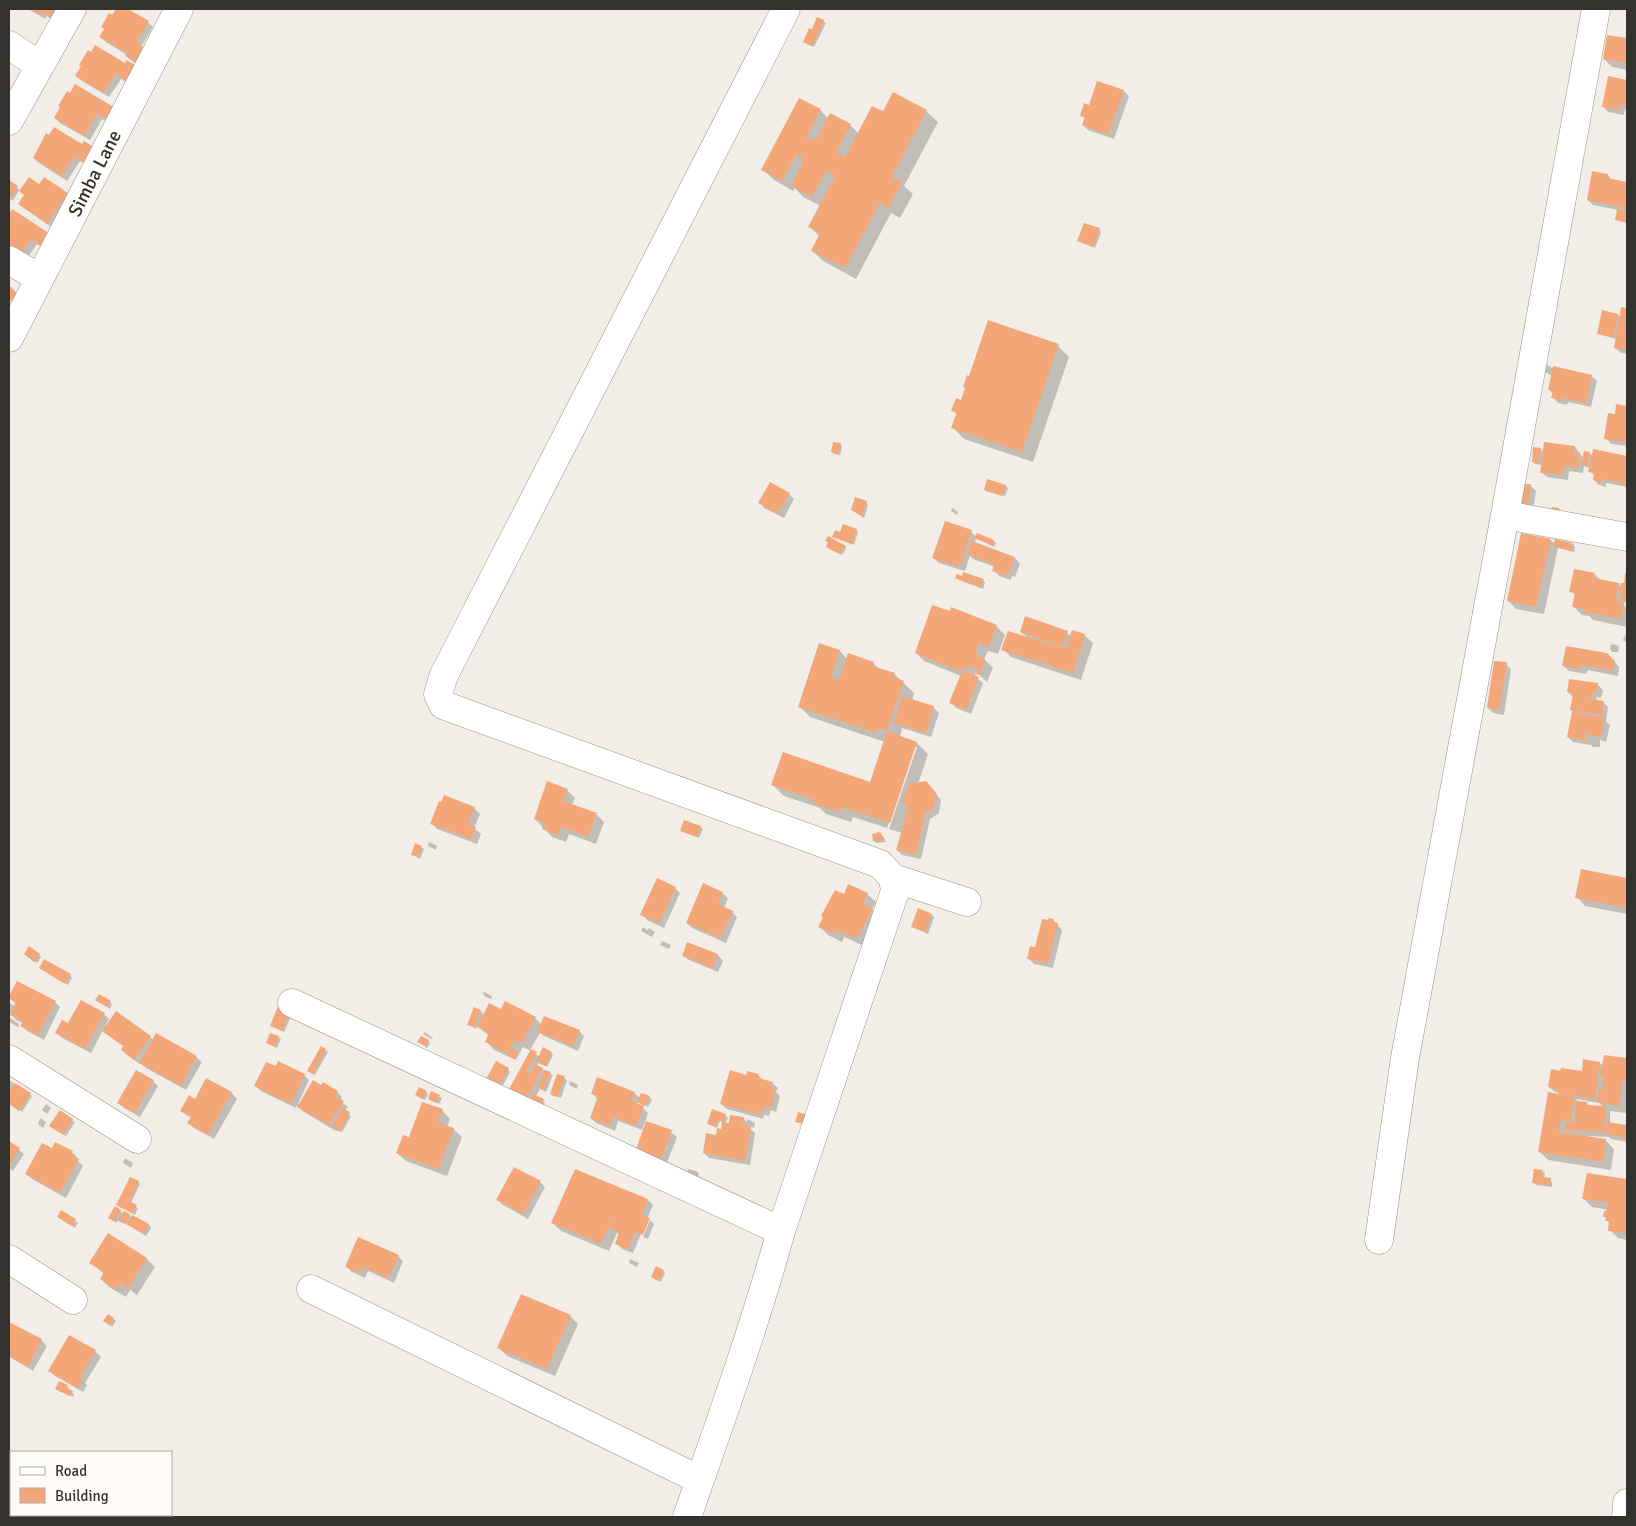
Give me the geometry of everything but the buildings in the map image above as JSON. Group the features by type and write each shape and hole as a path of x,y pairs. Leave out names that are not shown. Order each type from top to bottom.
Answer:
{"street":[{"path":"9,121 72,9"},
{"name":"Simba Lane","path":"9,338 179,9"},
{"path":"786,9 449,666 438,694 443,704 880,864 893,878 967,902"},
{"path":"1379,1240 1404,1058 1505,515 1596,9"},
{"path":"9,45 39,65"},
{"path":"9,260 39,278"},
{"path":"1505,515 1627,537"},
{"path":"687,1517 770,1272 781,1231 894,891 893,878"},
{"path":"292,1003 781,1231"},
{"path":"9,1059 138,1139"},
{"path":"9,1259 73,1300"},
{"path":"311,1289 700,1480"},
{"path":"1626,1517 1627,1503"}]}
